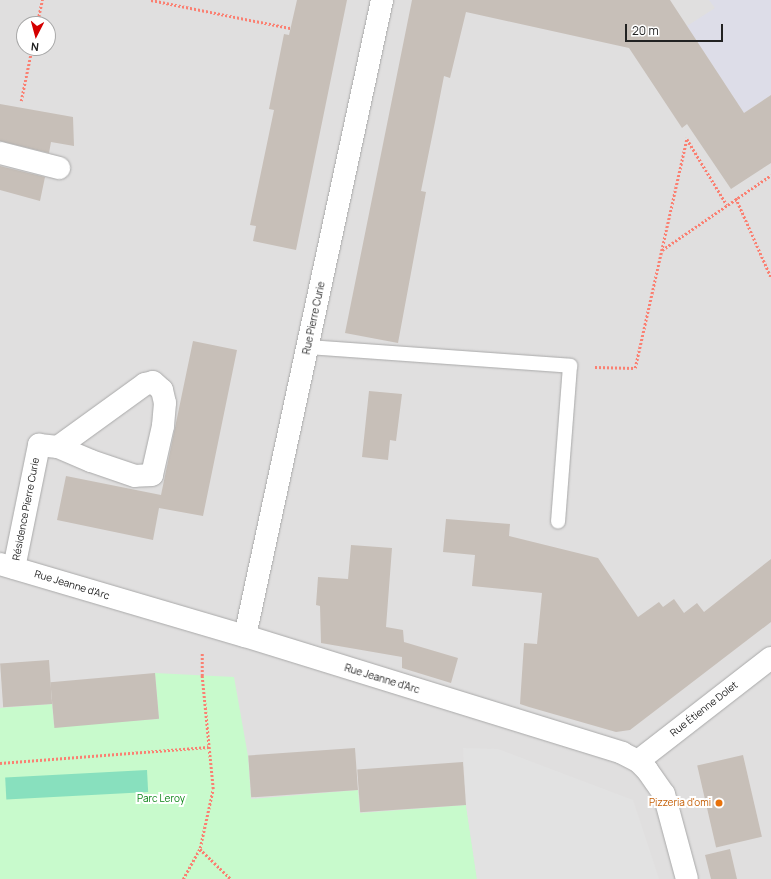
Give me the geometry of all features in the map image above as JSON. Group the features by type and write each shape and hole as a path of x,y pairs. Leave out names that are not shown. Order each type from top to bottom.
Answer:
{"street":[{"name":"Rue Pierre Curie","path":"245,636 382,0"},
{"path":"0,153 59,168"},
{"name":"Résidence Pierre Curie","path":"7,566 39,445 58,447 91,461 135,476 152,475 163,426 165,403 162,390 153,382 145,384 58,447"},
{"name":"Rue Jeanne d'Arc","path":"7,566 245,636 622,753 638,761 655,778 664,794 687,879"},
{"name":"Rue Étienne Dolet","path":"638,761 771,658"}],"lane":[{"path":"308,347 570,366 558,522"}],"path":[{"path":"39,16 42,0"},
{"path":"151,0 290,28"},
{"path":"21,102 30,56"},
{"path":"570,366 635,368 687,138 727,205"},
{"path":"662,250 771,175"},
{"path":"736,198 771,277"},
{"path":"183,879 200,848 213,789 202,676 203,624"},
{"path":"0,763 208,747"},
{"path":"200,848 231,879"}],"shaded area":[{"path":"0,0 771,0 771,879 0,879"},
{"path":"709,0 771,0 771,95 744,113 687,26 715,8"},
{"path":"463,748 498,749 633,800 659,879 477,879 466,805"}],"green space":[{"name":"Parc Leroy","path":"155,673 234,677 248,756 251,799 358,790 360,813 466,805 477,879 0,879 0,708 52,704 54,726 159,719"},
{"path":"147,770 148,792 6,799 5,777"}],"building":[{"path":"297,0 347,0 296,250 253,241 256,226 250,225 274,110 269,109 284,34 289,35"},
{"path":"412,0 670,0 744,113 771,95 771,163 731,189 687,124 682,128 629,48 466,12 450,78 444,76 421,191 426,192 398,343 345,333"},
{"path":"0,104 73,117 74,146 51,142 49,153 0,141"},
{"path":"0,166 45,177 40,201 0,190"},
{"path":"193,341 237,350 203,516 159,508 153,540 57,520 66,476 161,495"},
{"path":"369,391 402,394 396,441 390,440 388,460 362,457"},
{"path":"446,519 510,524 509,536 598,558 638,617 659,602 663,607 674,599 684,613 697,603 704,612 771,559 771,622 630,730 616,732 529,707 520,704 524,643 537,644 542,593 472,586 475,555 443,552"},
{"path":"351,545 392,548 386,627 403,630 404,642 458,658 451,683 402,668 402,657 321,643 320,606 316,605 318,577 348,579"},
{"path":"49,660 52,704 3,707 0,663"},
{"path":"155,673 159,719 54,728 50,682"},
{"path":"355,748 358,790 251,797 248,755"},
{"path":"743,755 762,837 716,847 697,766"},
{"path":"463,762 466,805 360,812 357,769"},
{"path":"730,849 737,879 711,879 705,855"}],"place":[{"name":"Pizzeria d'omi","path":"719,803"}]}
